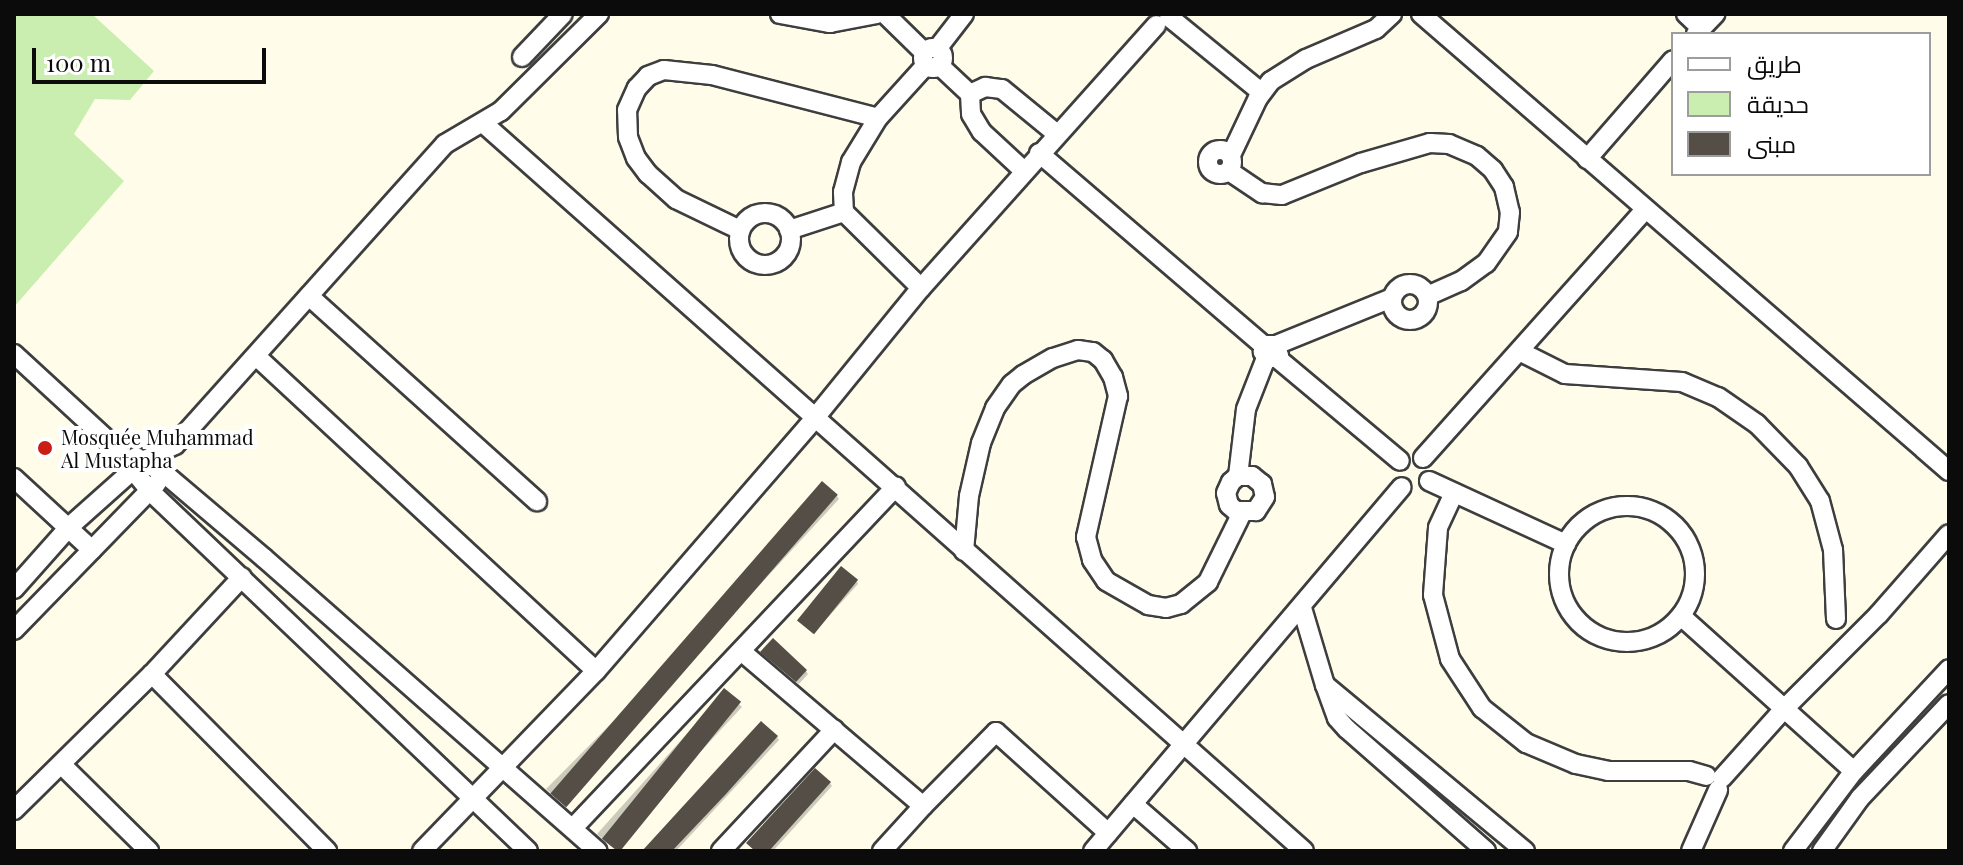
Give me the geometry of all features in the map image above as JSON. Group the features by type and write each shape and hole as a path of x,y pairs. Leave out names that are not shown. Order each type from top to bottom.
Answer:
{"street":[{"path":"14,589 69,527 138,466 175,445 445,144 501,111 599,14"},
{"path":"780,14 830,23 877,14"},
{"path":"885,14 970,94 976,124 1023,170"},
{"path":"921,288 844,212 843,192 851,162 878,118 932,58 964,14"},
{"path":"1392,14 1376,29 1294,65 1261,92 1230,163 1262,193 1282,195 1361,163 1430,143 1449,144 1477,156 1493,170 1504,187 1510,212 1508,232 1486,263 1461,281 1427,296"},
{"path":"1421,14 1949,471"},
{"path":"1686,14 1699,31 1715,14"},
{"path":"522,57 556,16 577,38"},
{"path":"422,851 596,671 814,419 1023,170 1161,18 1261,92"},
{"path":"1587,159 1671,62"},
{"path":"740,230 676,199 648,174 636,158 628,137 627,110 637,88 648,76 664,70 712,75 878,118"},
{"path":"970,94 985,87 1002,89 1057,134"},
{"path":"483,123 814,419 896,486 964,551 1304,851"},
{"path":"1039,153 1400,461"},
{"path":"1423,458 1645,210"},
{"path":"789,230 844,212"},
{"path":"765,213 778,217 789,230 788,251 776,262 764,265 752,262 743,254 739,242 740,230 752,216 765,213"},
{"path":"1238,476 1255,477 1265,490 1258,509 1242,513 1231,508 1226,496 1229,484 1238,476 1246,409 1271,352 1392,298 1399,287 1410,284 1422,288 1427,296 1425,312 1412,320 1397,316 1392,298"},
{"path":"309,296 537,501"},
{"path":"964,551 969,496 978,458 1001,398 1023,375 1053,358 1078,350 1093,352 1103,360 1113,377 1118,396 1086,537 1092,560 1106,581 1137,601 1157,607 1181,604 1208,582 1242,513"},
{"path":"1521,352 1565,374 1682,382 1718,397 1757,424 1798,466 1820,501 1833,550 1836,619"},
{"path":"14,354 138,466 165,474 598,851"},
{"path":"256,356 596,671"},
{"path":"14,630 165,474 175,445"},
{"path":"1415,455 1423,458 1431,472 1429,481 1417,490 1402,487 1395,475 1400,461 1415,455"},
{"path":"138,466 150,491 528,851"},
{"path":"14,478 92,550"},
{"path":"1429,481 1566,544"},
{"path":"573,828 896,486"},
{"path":"1093,851 1402,487"},
{"path":"1454,493 1438,528 1433,595 1450,659 1482,708 1526,743 1576,764 1608,771 1689,771 1716,782"},
{"path":"1634,507 1660,515 1680,532 1692,556 1694,583 1681,616 1659,634 1641,641 1612,641 1595,634 1573,616 1564,599 1559,571 1566,544 1583,523 1607,510 1634,507"},
{"path":"1691,851 1716,782 1879,614 1949,534"},
{"path":"14,810 152,674 242,577"},
{"path":"1302,608 1337,718 1486,851"},
{"path":"1681,616 1854,771"},
{"path":"741,651 923,806"},
{"path":"1793,851 1854,771 1949,669"},
{"path":"152,674 327,851"},
{"path":"1325,685 1525,851"},
{"path":"1822,851 1860,798 1949,704"},
{"path":"721,851 834,730"},
{"path":"882,851 996,732 1108,833"},
{"path":"61,764 149,851"},
{"path":"1436,807 1450,789"},
{"path":"1133,804 1187,851"},
{"path":"1456,824 1471,806"}],"green space":[{"path":"14,14 92,14 154,71 130,100 95,99 74,134 124,181 14,307"}],"building":[{"path":"822,481 838,495 566,807 550,793"},
{"path":"841,566 858,580 814,634 797,620"},
{"path":"773,638 807,670 796,682 760,652"},
{"path":"724,688 741,702 620,851 602,839"},
{"path":"761,721 778,736 726,794 672,851 642,851"},
{"path":"815,768 831,782 769,851 755,851 746,843"}],"place":[{"name":"Mosquée Muhammad Al Mustapha","path":"45,448"}]}
